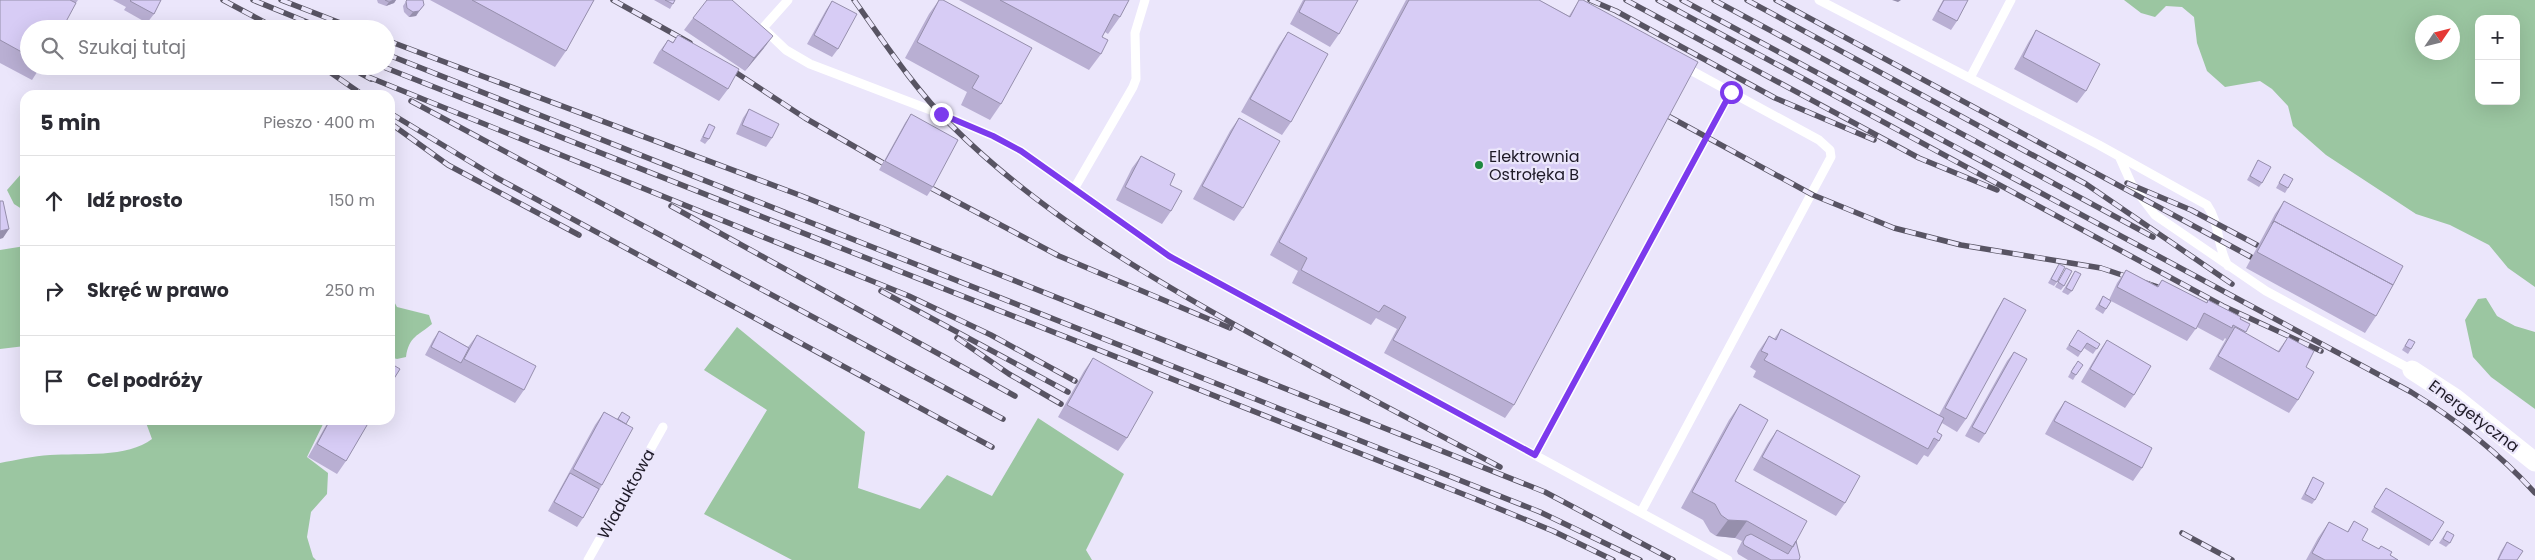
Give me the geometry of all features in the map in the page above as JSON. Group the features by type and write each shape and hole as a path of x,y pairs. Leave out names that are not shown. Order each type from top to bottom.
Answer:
{"street":[{"name":"Energetyczna","path":"2412,370 2455,398 2535,462"}],"lane":[{"path":"788,0 760,25 798,58 993,136 1021,151 1169,256 1728,560"},
{"path":"1074,189 1133,87 1136,79 1135,33 1145,0"},
{"path":"1819,0 2119,156 2207,205 2212,212 2221,254 2228,266"},
{"path":"1970,78 2011,0"},
{"path":"1641,512 1831,157 1830,150 1819,140 1678,64"},
{"path":"1535,455 1731,92"},
{"path":"2119,156 2132,186 2155,215 2266,291 2412,370"},
{"name":"Wiaduktowa","path":"588,560 663,427"}],"green space":[{"path":"2124,0 2535,0 2535,287 2508,268 2489,245 2450,225 2416,214 2326,155 2293,126 2288,106 2272,89 2260,81 2225,87 2207,71 2197,43 2194,17 2182,7 2166,6 2155,17 2141,13"},
{"path":"20,175 20,208 14,204 7,190"},
{"path":"20,247 20,347 0,349 0,250"},
{"path":"2486,298 2497,316 2515,326 2535,332 2535,409 2491,377 2473,357 2465,320 2478,299"},
{"path":"395,303 397,307 429,315 432,324 412,340 406,357 395,358"},
{"path":"737,327 865,432 858,488 920,509 947,475 992,496 1038,418 1124,474 1086,550 1092,560 792,560 704,514 767,410 704,370"},
{"path":"147,425 323,425 307,457 328,473 327,494 311,512 307,537 313,557 316,560 0,560 0,463 44,456 117,452 142,445 152,439"}],"building":[{"path":"0,0 70,0 76,3 67,20 20,20 20,51 0,40"},
{"path":"131,0 161,0 154,14"},
{"path":"407,0 423,0 424,5 419,11 413,12 407,8"},
{"path":"472,0 594,0 566,51"},
{"path":"665,0 675,0 673,4"},
{"path":"707,0 732,0 773,36 754,58 693,18"},
{"path":"939,0 943,0 1032,48 1001,104 972,88 979,76 917,42"},
{"path":"1000,0 1129,0 1120,17 1114,14 1102,37 1108,40 1101,54"},
{"path":"1305,0 1358,0 1339,34 1299,12"},
{"name":"Elektrownia Ostrołęka B","path":"1409,0 1539,0 1570,17 1579,0 1583,0 1698,62 1514,405 1393,340 1406,317 1384,305 1379,312 1301,270 1307,258 1279,242"},
{"path":"1944,0 1968,0 1957,21 1938,11"},
{"path":"832,1 857,14 838,49 814,35"},
{"path":"2036,30 2100,64 2086,91 2023,57"},
{"path":"1288,32 1328,54 1291,122 1250,99"},
{"path":"678,35 739,69 728,89 662,50 668,40 673,43"},
{"path":"749,109 779,124 772,138 742,125"},
{"path":"911,114 958,140 933,187 885,161"},
{"path":"1239,118 1280,141 1243,208 1202,186"},
{"path":"709,124 715,127 709,139 703,137"},
{"path":"1141,156 1175,174 1170,185 1182,191 1171,211 1125,187"},
{"path":"2258,160 2271,167 2262,183 2250,176"},
{"path":"2284,174 2293,179 2288,188 2279,183"},
{"path":"0,201 3,201 9,229 0,231"},
{"path":"2284,201 2403,266 2393,285 2274,221 2272,224"},
{"path":"2274,221 2393,285 2376,316 2257,252"},
{"path":"2059,264 2065,267 2057,282 2051,279"},
{"path":"2066,268 2072,271 2064,286 2058,282"},
{"path":"2126,270 2158,287 2162,280 2207,303 2208,300 2241,317 2240,319 2250,324 2246,332 2233,325 2232,328 2204,313 2196,329 2117,287"},
{"path":"2075,271 2081,274 2072,291 2066,288"},
{"path":"2103,296 2111,301 2106,309 2099,305"},
{"path":"2004,298 2026,310 1966,419 1945,408"},
{"path":"2235,327 2279,352 2288,337 2314,351 2306,367 2314,372 2298,400 2218,356"},
{"path":"1781,329 1944,418 1937,432 1942,435 1939,441 1934,438 1928,449 1764,360 1768,354 1761,351 1769,336 1776,340"},
{"path":"2078,330 2100,344 2097,349 2087,343 2081,352 2069,345"},
{"path":"439,331 469,348 461,363 431,347"},
{"path":"477,335 536,366 524,390 464,359"},
{"path":"2409,339 2415,342 2411,349 2405,346"},
{"path":"2107,340 2151,366 2134,395 2090,369"},
{"path":"2014,352 2027,359 1985,434 1972,427"},
{"path":"1093,358 1153,392 1127,438 1067,405"},
{"path":"2078,361 2083,365 2076,375 2071,372"},
{"path":"395,366 400,369 395,377"},
{"path":"2065,401 2152,448 2142,468 2054,421"},
{"path":"1740,404 1768,420 1735,481 1807,521 1793,547 1747,521 1728,520 1721,515 1715,504 1692,492"},
{"path":"604,412 633,428 602,485 573,469"},
{"path":"622,412 630,417 626,424 618,419"},
{"path":"327,425 367,425 346,461 317,444"},
{"path":"1777,430 1860,476 1845,503 1762,457"},
{"path":"570,473 599,489 583,518 554,502"},
{"path":"2313,477 2324,483 2315,500 2305,494"},
{"path":"2386,488 2444,522 2432,541 2374,507"},
{"path":"2354,521 2368,529 2362,540 2379,549 2381,546 2392,552 2390,555 2398,560 2325,560 2312,553 2329,522 2348,532"},
{"path":"2447,531 2454,535 2450,543 2443,539"},
{"path":"1751,534 1788,554 1796,541 1799,560 1771,560 1744,545 1743,542 1746,536"},
{"path":"2507,542 2523,551 2517,560 2498,560"}],"railway":[{"path":"223,0 260,20"},
{"path":"253,0 302,20"},
{"path":"281,0 333,20"},
{"path":"613,0 690,43"},
{"path":"854,0 937,111 984,156 1054,212 1129,263 1207,309 1500,467"},
{"path":"1590,0 1616,11 1775,98 1874,140"},
{"path":"1626,0 1919,158 1997,190"},
{"path":"1658,0 2223,306 2321,351"},
{"path":"1682,0 2411,392 2477,438 2507,464 2535,493"},
{"path":"1714,0 2153,237"},
{"path":"1747,0 2086,184 2232,284"},
{"path":"1776,0 2251,257"},
{"path":"395,43 802,196 1545,492 1673,560"},
{"path":"395,58 1540,512 1640,560"},
{"path":"726,66 805,118 883,163"},
{"path":"395,72 1473,498 1553,531 1613,560"},
{"path":"334,75 356,90"},
{"path":"364,75 371,79"},
{"path":"366,76 909,296 991,335 1075,381"},
{"path":"411,101 1003,419"},
{"path":"395,116 497,178 992,447"},
{"path":"1668,116 1813,195 1894,228 1961,245 2101,268 2170,291"},
{"path":"395,127 448,165 579,235"},
{"path":"2127,183 2191,210 2257,245"},
{"path":"931,188 1059,256 1230,328"},
{"path":"671,206 1015,396"},
{"path":"881,291 1068,392"},
{"path":"957,338 1009,374 1061,404"},
{"path":"2182,533 2232,560"}],"place":[{"name":"Elektrownia Ostrołęka B","path":"1479,165"}],"route":[{"path":"941,114 993,136 1021,151 1169,256 1535,455 1731,92"}]}
